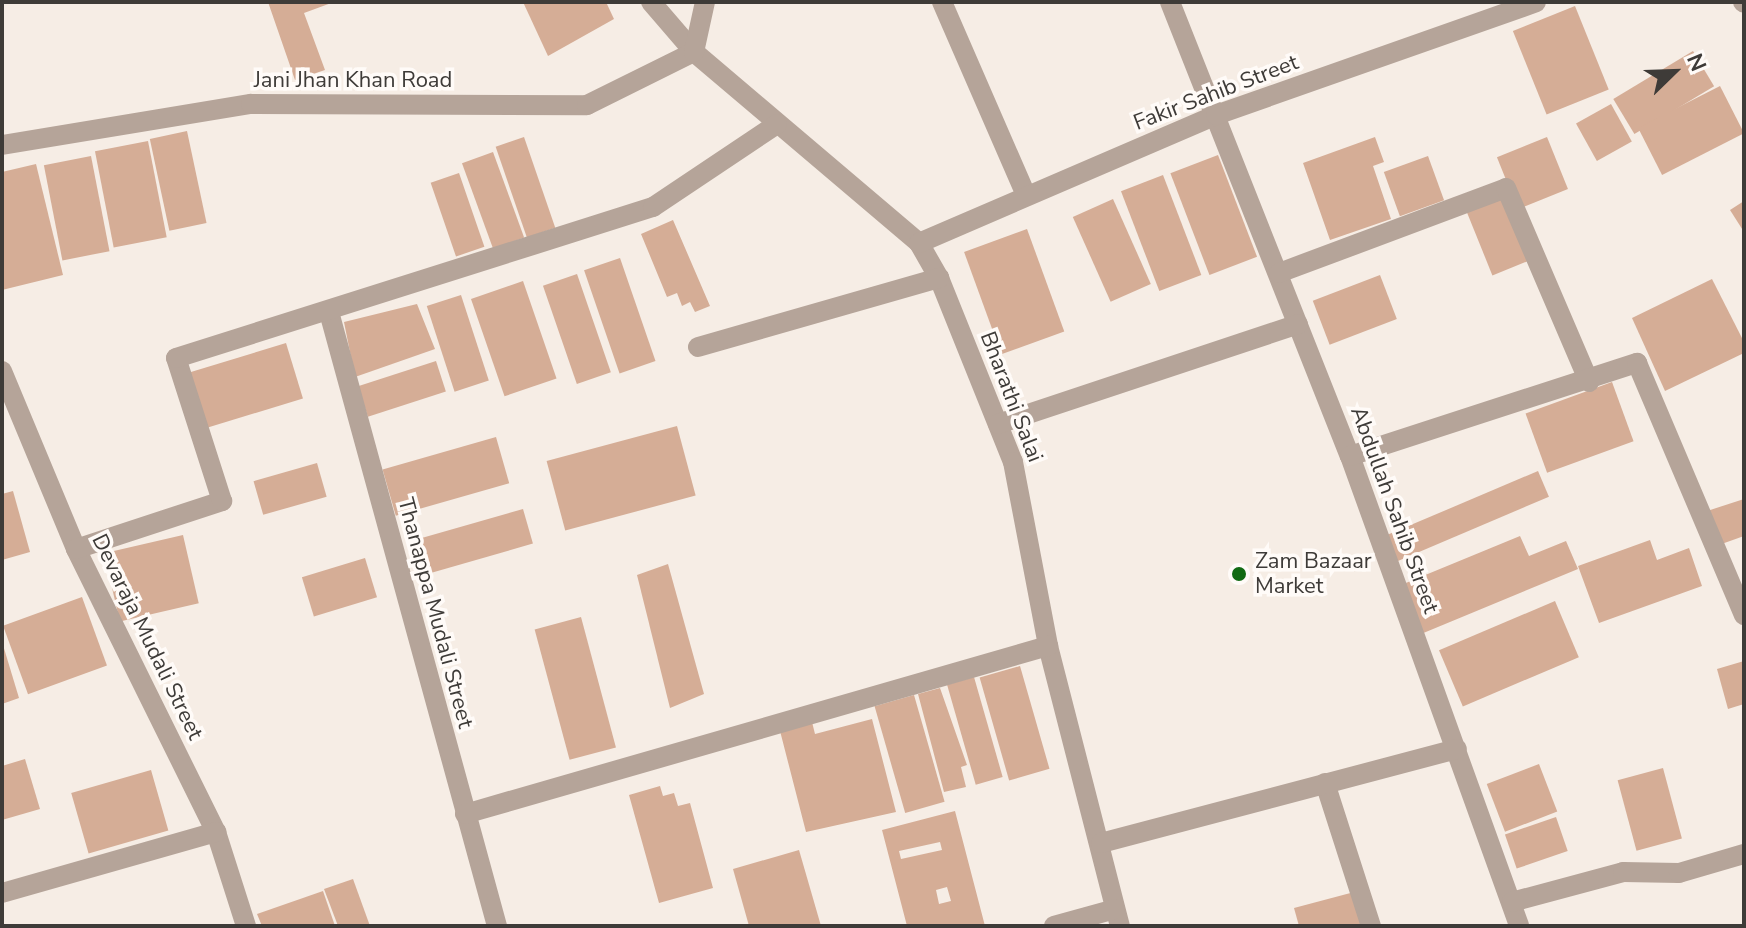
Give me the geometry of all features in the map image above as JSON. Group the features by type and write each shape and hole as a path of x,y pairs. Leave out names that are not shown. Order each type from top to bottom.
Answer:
{"street":[{"name":"Bharathi Salai","path":"651,2 694,52 919,243 939,278 1013,462 1048,646 1118,918"},
{"path":"694,52 705,2"},
{"path":"942,2 1026,195"},
{"name":"Abdullah Sahib Street","path":"1170,2 1350,456 1519,926"},
{"name":"Fakir Sahib Street","path":"919,243 1216,115 1501,9 1536,2"},
{"name":"Jani Jhan Khan Road","path":"2,145 251,104 587,105 694,52"},
{"path":"76,549 222,501 176,358 653,207 777,124"},
{"path":"1279,273 1506,188 1589,382"},
{"path":"698,347 939,278"},
{"name":"Thanappa Mudali Street","path":"329,312 497,926"},
{"path":"998,424 1298,324"},
{"path":"1350,456 1589,382 1637,363 1744,615"},
{"name":"Devaraja Mudali Street","path":"2,371 76,549 216,832 246,926"},
{"path":"465,814 1048,646"},
{"path":"1101,843 1457,749"},
{"path":"1325,783 1371,926"},
{"path":"2,893 216,832"},
{"path":"1512,902 1623,872 1679,873 1744,854"},
{"path":"1054,926 1118,918"}],"building":[{"path":"268,2 334,2 304,13 325,70 295,80"},
{"path":"523,2 606,2 614,19 548,56"},
{"path":"1575,6 1609,89 1547,115 1513,31"},
{"path":"1693,51 1714,86 1634,134 1613,99"},
{"path":"1720,86 1744,133 1662,175 1638,128"},
{"path":"1611,104 1632,142 1597,161 1576,123"},
{"path":"187,131 207,223 169,231 150,139"},
{"path":"524,137 555,228 527,238 496,147"},
{"path":"1375,137 1384,162 1373,166 1391,219 1330,240 1303,163"},
{"path":"1547,137 1568,189 1518,209 1497,157"},
{"path":"148,141 167,237 114,248 95,151"},
{"path":"493,152 524,238 493,249 462,163"},
{"path":"1218,155 1257,257 1209,275 1170,173"},
{"path":"91,156 110,251 62,260 44,165"},
{"path":"1428,156 1444,200 1400,216 1384,172"},
{"path":"36,164 63,275 2,290 2,172"},
{"path":"459,173 484,247 456,257 431,183"},
{"path":"1163,175 1201,275 1159,291 1121,191"},
{"path":"1504,192 1531,260 1492,275 1465,208"},
{"path":"1113,199 1151,284 1111,302 1073,217"},
{"path":"1744,201 1744,232 1730,210"},
{"path":"673,220 710,306 695,312 690,302 682,306 677,293 667,297 641,234"},
{"path":"1027,229 1064,331 1001,354 964,252"},
{"path":"620,258 655,361 620,373 584,270"},
{"path":"577,274 611,372 577,384 543,286"},
{"path":"1380,275 1397,319 1330,345 1313,301"},
{"path":"1712,279 1744,342 1744,353 1665,391 1632,318"},
{"path":"523,281 557,378 505,396 471,299"},
{"path":"461,295 489,381 455,392 427,306"},
{"path":"417,304 435,349 355,377 344,322"},
{"path":"286,343 303,398 205,428 188,373"},
{"path":"436,361 446,391 368,417 358,386"},
{"path":"1612,382 1634,441 1547,473 1526,413"},
{"path":"677,426 696,496 565,530 547,461"},
{"path":"496,437 509,483 396,516 383,470"},
{"path":"317,463 327,497 263,515 254,481"},
{"path":"1538,471 1549,497 1396,562 1385,536"},
{"path":"13,491 30,552 2,560 2,494"},
{"path":"1744,499 1744,536 1716,546 1704,512"},
{"path":"523,509 533,544 419,576 409,542"},
{"path":"183,535 199,603 120,621 104,553"},
{"path":"1520,536 1529,556 1566,541 1578,569 1421,634 1401,585"},
{"path":"1650,540 1657,560 1689,548 1702,586 1599,623 1578,566"},
{"path":"365,558 377,597 314,617 302,577"},
{"path":"668,564 704,694 670,708 637,575"},
{"path":"82,597 107,666 28,694 3,626"},
{"path":"1555,601 1579,657 1463,706 1439,650"},
{"path":"581,617 616,747 570,760 535,629"},
{"path":"2,646 19,698 2,704"},
{"path":"1744,661 1744,704 1728,709 1717,669"},
{"path":"1020,666 1049,769 1009,780 980,678"},
{"path":"974,677 1003,777 976,785 947,685"},
{"path":"940,688 967,765 961,767 966,787 944,792 918,694"},
{"path":"914,695 945,802 905,813 875,706"},
{"path":"811,718 815,734 872,719 896,812 806,832 779,727"},
{"path":"25,759 40,809 2,820 2,766"},
{"path":"1539,764 1557,812 1505,832 1487,784"},
{"path":"1663,768 1682,839 1636,851 1618,780"},
{"path":"151,770 168,831 89,853 71,793"},
{"path":"660,786 663,796 674,793 678,806 690,803 713,888 659,903 629,795"},
{"path":"955,811 985,926 907,926 882,830","holes":["940,842 942,850 901,859 899,851","947,887 951,901 939,904 936,890"]},
{"path":"1556,817 1568,851 1517,869 1505,835"},
{"path":"799,850 821,926 749,926 733,869"},
{"path":"353,879 370,926 338,926 324,889"},
{"path":"323,891 335,926 262,926 257,914"},
{"path":"1358,891 1368,926 1299,926 1294,908"}],"place":[{"name":"Zam Bazaar Market","path":"1239,574"}]}
